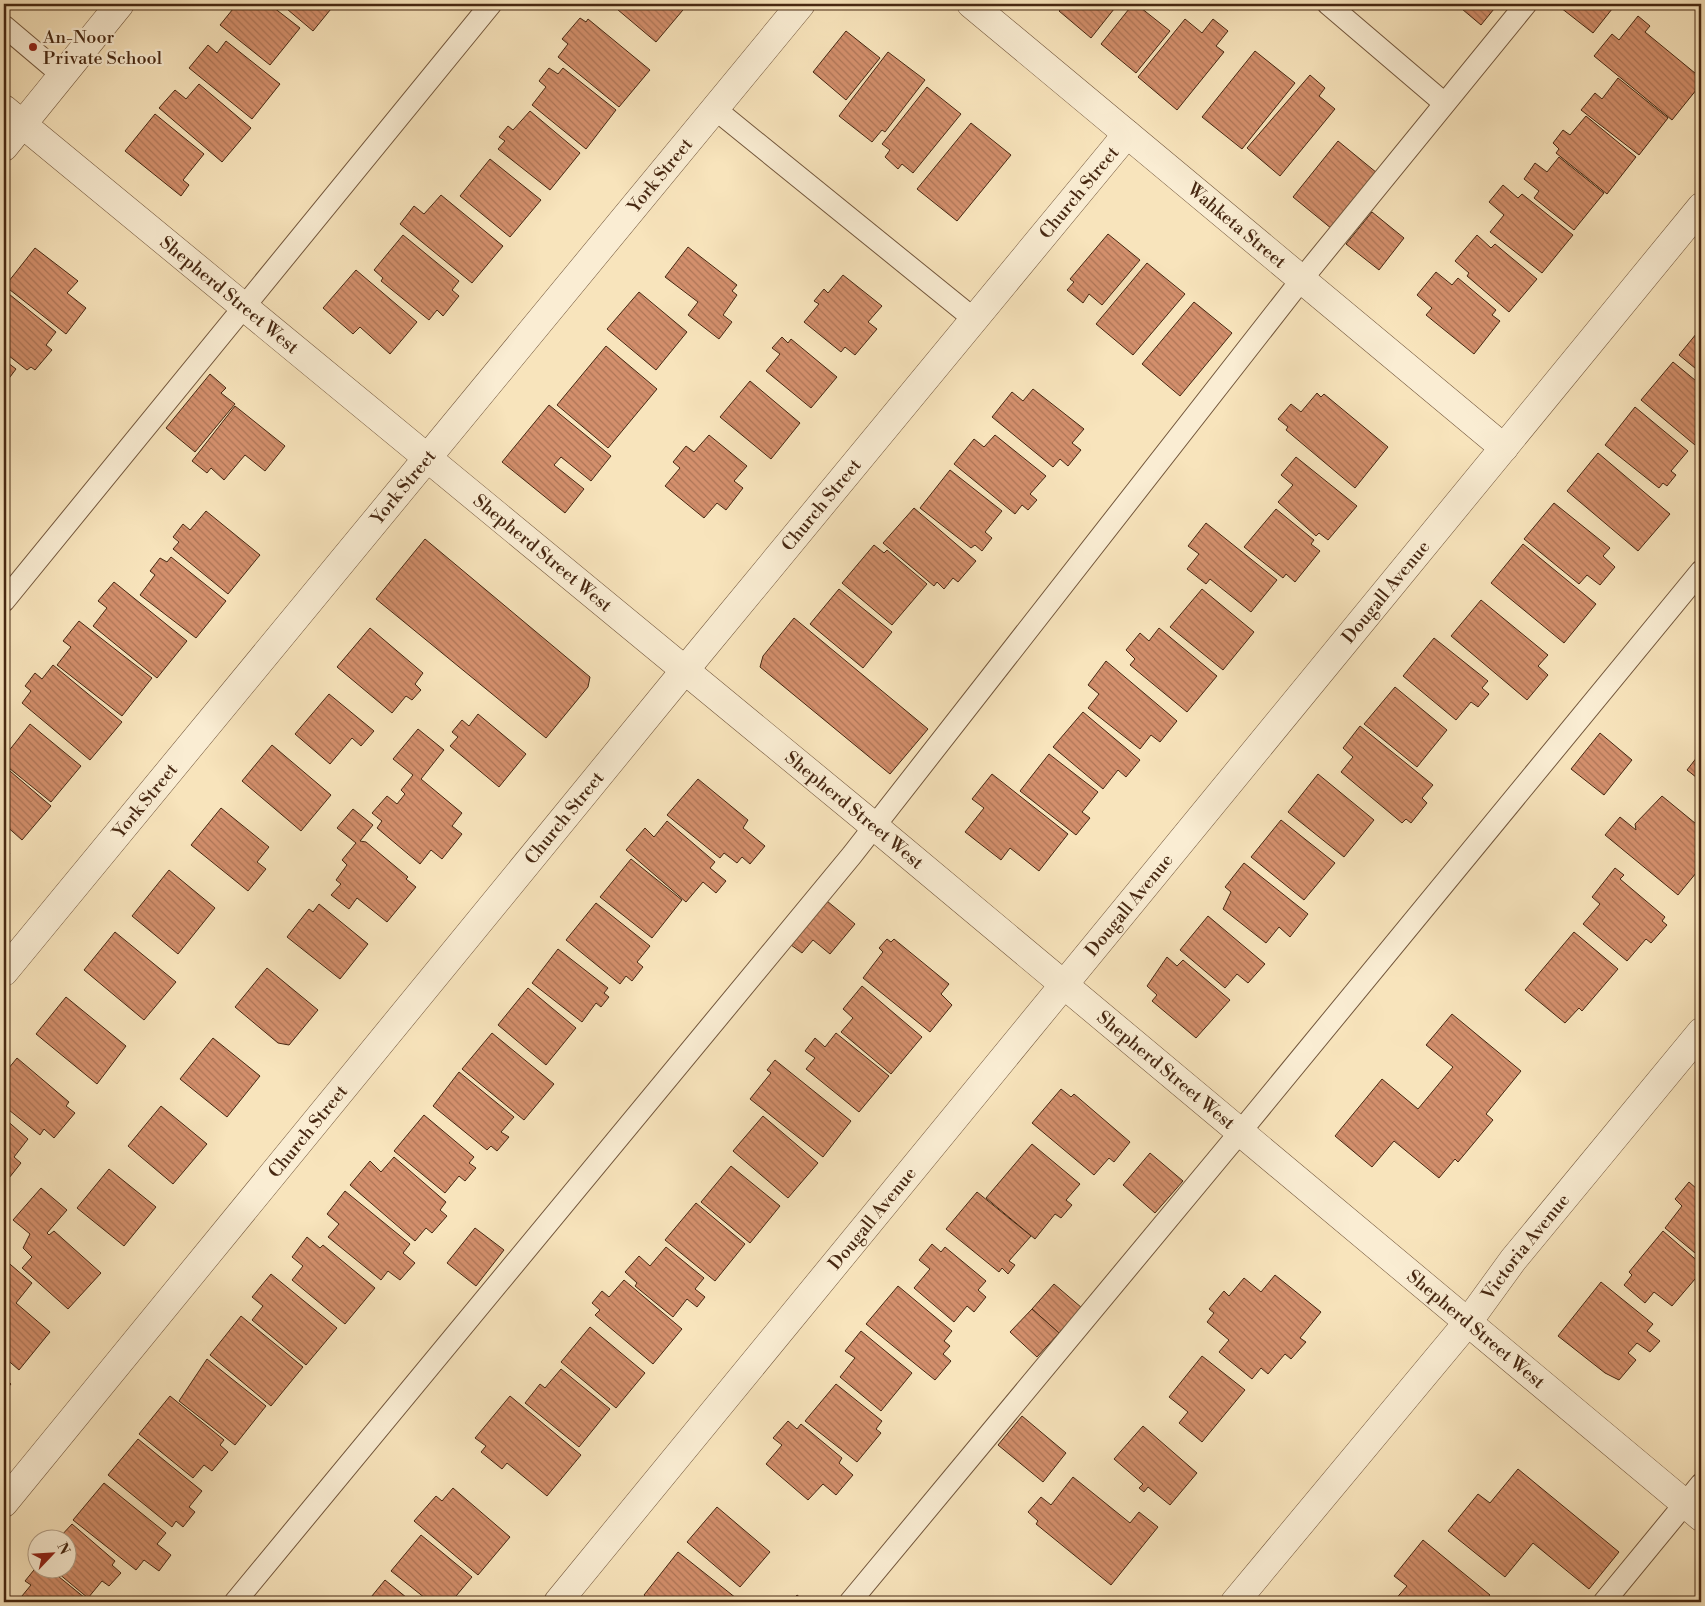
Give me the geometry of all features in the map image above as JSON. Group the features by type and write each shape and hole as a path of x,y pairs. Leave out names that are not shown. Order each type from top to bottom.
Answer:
{"street":[{"path":"4,147 13,117 62,75 120,4"},
{"name":"York Street","path":"4,972 801,4"},
{"name":"Wahketa Street","path":"971,4 1504,448"},
{"name":"Shepherd Street West","path":"13,117 874,826 1468,1322 1696,1501"},
{"name":"Church Street","path":"4,1503 684,670 1127,134"},
{"name":"Dougall Avenue","path":"558,1602 1701,207"},
{"name":"Victoria Avenue","path":"1235,1602 1468,1322 1513,1260 1701,1032"}],"lane":[{"path":"4,600 491,4"},
{"path":"1328,4 1444,103"},
{"path":"235,1602 874,826 1302,279 1526,4"},
{"path":"4,26 62,75"},
{"path":"715,109 974,319"},
{"path":"850,1602 1241,1131 1701,571"},
{"path":"1604,1602 1696,1501"}],"building":[{"path":"237,4 269,4 300,28 270,65 220,25"},
{"path":"281,4 335,4 313,31"},
{"path":"611,4 688,4 656,42"},
{"path":"1065,4 1118,4 1091,38 1059,11"},
{"path":"1133,4 1136,4 1170,31 1136,73 1101,44"},
{"path":"1456,4 1498,4 1481,25"},
{"path":"1556,4 1616,4 1593,33"},
{"path":"1638,16 1650,26 1645,32 1701,78 1701,84 1672,120 1594,56 1612,34 1619,40"},
{"path":"580,18 586,22 588,19 650,70 619,107 558,57 568,44 562,39"},
{"path":"1185,19 1202,33 1213,19 1228,31 1216,46 1224,52 1177,110 1138,77"},
{"path":"846,31 880,58 846,100 813,72"},
{"path":"226,41 280,84 252,119 189,68 208,45 217,53"},
{"path":"1255,51 1295,83 1242,149 1202,117"},
{"path":"888,52 925,80 885,132 882,130 872,142 839,116"},
{"path":"549,68 558,74 563,68 616,110 586,149 532,105 546,87 539,81"},
{"path":"1310,75 1325,88 1319,96 1335,109 1280,176 1247,148"},
{"path":"1618,78 1668,118 1639,155 1581,110 1595,93 1602,99"},
{"path":"199,84 251,128 222,162 159,108 175,90 186,99"},
{"path":"927,87 961,114 913,173 902,164 898,169 885,157 890,150 882,144"},
{"path":"530,111 580,153 550,190 498,149 505,141 499,137 508,126 513,130"},
{"path":"155,114 204,154 183,180 189,185 181,196 125,151"},
{"path":"1586,116 1636,157 1607,194 1556,153 1559,149 1553,143 1563,130 1570,135"},
{"path":"971,123 1011,155 957,221 917,189"},
{"path":"1338,141 1377,173 1332,229 1293,197"},
{"path":"1559,157 1604,193 1574,230 1534,198 1539,191 1524,179 1535,163 1547,172"},
{"path":"490,159 541,200 510,237 460,196"},
{"path":"1503,185 1518,198 1522,194 1573,235 1542,273 1490,232 1504,215 1489,202"},
{"path":"441,195 503,246 472,283 400,224 414,206 424,214"},
{"path":"1372,212 1404,238 1379,270 1346,244"},
{"path":"1108,234 1140,260 1102,305 1089,294 1083,303 1067,290 1074,282 1070,279"},
{"path":"403,235 459,281 452,290 459,296 443,316 437,310 429,320 381,281 383,278 374,270"},
{"path":"1477,235 1491,248 1495,244 1537,279 1509,312 1467,276 1469,273 1455,261"},
{"path":"688,247 737,285 732,291 737,295 723,315 732,322 719,339 688,315 698,302 665,277"},
{"path":"35,248 78,281 67,293 86,308 66,334 5,286"},
{"path":"1147,263 1185,294 1133,355 1096,324"},
{"path":"356,270 417,322 390,354 360,327 353,334 323,308"},
{"path":"1436,272 1452,285 1458,278 1496,310 1492,315 1500,321 1474,354 1426,315 1432,308 1417,295"},
{"path":"843,275 882,306 868,322 877,329 855,355 845,347 841,352 804,322 819,304 814,301 824,289 828,293"},
{"path":"4,290 56,332 46,345 52,350 35,370 31,367 27,370 4,352"},
{"path":"639,292 687,332 656,370 607,329"},
{"path":"1194,302 1232,333 1180,396 1142,364"},
{"path":"1701,328 1701,373 1679,355"},
{"path":"782,337 788,343 791,339 837,377 811,408 766,371 780,354 772,348"},
{"path":"606,346 657,389 608,448 557,405"},
{"path":"4,360 16,369 4,385"},
{"path":"1673,362 1701,385 1701,450 1641,400"},
{"path":"210,374 226,388 221,393 235,404 195,452 166,428"},
{"path":"750,381 800,423 771,459 720,417"},
{"path":"1033,389 1084,429 1072,443 1081,450 1068,466 1060,459 1053,467 992,417 1012,392 1023,401"},
{"path":"1317,393 1321,397 1324,394 1388,447 1355,488 1286,430 1288,427 1278,419 1291,404 1301,412"},
{"path":"549,405 611,456 591,481 561,457 554,465 584,489 565,513 502,462"},
{"path":"235,406 285,446 265,471 245,455 224,480 211,468 207,473 192,461"},
{"path":"1635,407 1688,451 1671,471 1676,475 1667,486 1663,483 1659,488 1605,445"},
{"path":"709,435 747,466 734,481 743,488 726,510 717,503 704,518 665,486 680,468 673,462 686,446 694,452"},
{"path":"995,435 1046,476 1030,494 1037,500 1028,510 1022,505 1015,514 954,464 974,439 984,447"},
{"path":"1598,453 1670,514 1638,551 1567,491"},
{"path":"1296,457 1357,506 1328,540 1319,533 1316,536 1278,502 1293,485 1281,475"},
{"path":"950,470 1002,511 985,532 992,538 982,551 975,545 971,548 920,508"},
{"path":"1554,503 1610,548 1603,556 1615,567 1600,585 1587,575 1579,584 1524,539"},
{"path":"914,508 976,561 958,582 953,578 944,589 937,582 934,586 883,543"},
{"path":"1276,509 1314,540 1311,544 1320,551 1295,582 1286,574 1283,578 1244,547"},
{"path":"206,511 260,555 228,594 173,549 179,542 173,537 183,524 190,530"},
{"path":"1206,523 1277,580 1251,612 1210,579 1206,584 1187,569 1199,554 1188,546"},
{"path":"425,539 590,677 588,687 546,738 376,599"},
{"path":"1523,544 1596,604 1564,643 1491,583"},
{"path":"874,545 884,553 887,550 927,584 892,625 842,583"},
{"path":"171,557 226,601 196,638 140,595 155,575 150,571 160,558 167,562"},
{"path":"114,582 187,641 157,678 93,626 107,608 98,601"},
{"path":"839,589 892,632 863,668 810,624"},
{"path":"1202,589 1254,632 1223,670 1170,627"},
{"path":"1481,600 1548,655 1538,666 1548,675 1527,700 1451,636"},
{"path":"794,618 928,729 890,774 760,667 763,656"},
{"path":"79,621 152,678 122,716 57,665 71,647 63,641"},
{"path":"370,628 423,673 415,684 421,690 412,700 406,696 392,713 337,667"},
{"path":"1159,628 1217,676 1187,712 1130,665 1135,659 1126,650 1140,633 1149,641"},
{"path":"1434,638 1488,681 1482,688 1489,694 1478,707 1471,702 1456,720 1403,676"},
{"path":"1106,661 1177,721 1160,742 1151,735 1140,749 1088,708 1099,694 1088,685"},
{"path":"53,665 122,722 90,760 22,703 31,691 25,686 35,673 42,679"},
{"path":"1395,687 1447,730 1417,767 1364,724"},
{"path":"329,694 374,731 361,746 352,738 330,764 295,734"},
{"path":"1083,712 1140,760 1126,777 1118,770 1103,789 1053,747"},
{"path":"478,714 526,754 499,787 450,746 458,737 452,732 462,720 469,726"},
{"path":"30,724 81,766 51,802 4,764 4,757"},
{"path":"1360,726 1433,785 1422,798 1427,803 1411,823 1406,819 1402,823 1341,772 1353,757 1343,748"},
{"path":"418,729 444,750 421,779 462,813 452,826 462,834 442,859 431,850 420,864 377,828 382,821 372,813 387,796 397,804 405,794 401,790 413,775 393,759"},
{"path":"1600,733 1632,760 1604,795 1571,769"},
{"path":"272,745 331,795 301,831 242,781"},
{"path":"1701,752 1701,781 1687,770"},
{"path":"1049,754 1098,792 1082,812 1090,818 1076,835 1020,791"},
{"path":"4,766 51,806 22,840 4,824"},
{"path":"992,774 1068,834 1039,871 1010,848 1001,860 965,832 984,808 972,799"},
{"path":"1318,774 1374,820 1344,857 1288,812"},
{"path":"698,779 748,820 743,828 765,846 750,864 742,857 737,863 724,853 720,858 667,815"},
{"path":"1662,796 1701,828 1701,867 1678,895 1605,835 1620,817 1636,830 1635,824"},
{"path":"221,808 269,847 257,862 266,869 248,891 191,845"},
{"path":"353,809 373,825 360,841 366,842 408,877 406,879 416,887 387,922 357,898 349,909 331,895 341,884 336,880 347,865 342,860 356,843 337,828"},
{"path":"1281,820 1335,863 1304,900 1251,857"},
{"path":"667,821 715,862 710,868 726,881 716,893 703,882 686,902 626,850 645,828 654,837"},
{"path":"4,848 10,853 4,860"},
{"path":"631,859 682,900 652,938 600,897"},
{"path":"1244,863 1308,914 1290,937 1279,927 1266,943 1223,909 1231,892 1225,887"},
{"path":"1615,868 1624,875 1620,879 1665,917 1662,921 1667,925 1651,943 1646,939 1627,961 1583,924 1600,904 1592,897"},
{"path":"169,870 215,908 178,954 132,916"},
{"path":"827,901 855,924 830,954 813,940 802,953 791,945"},
{"path":"596,903 650,946 637,962 643,967 632,981 626,976 620,984 566,940"},
{"path":"319,904 368,944 340,979 287,937 309,909 313,912"},
{"path":"1208,916 1265,964 1248,983 1237,974 1225,988 1180,950"},
{"path":"115,932 176,982 144,1020 84,970"},
{"path":"1574,932 1618,969 1582,1011 1579,1008 1565,1023 1525,990"},
{"path":"887,939 891,942 894,939 949,984 941,994 952,1005 930,1032 863,978 883,952 879,948"},
{"path":"558,949 608,988 604,993 609,997 601,1007 596,1003 582,1022 532,983"},
{"path":"1167,957 1177,966 1183,960 1230,1000 1196,1038 1152,1001 1157,995 1147,986"},
{"path":"267,968 318,1010 289,1045 278,1043 235,1007"},
{"path":"862,986 922,1037 891,1074 841,1032 853,1018 843,1009"},
{"path":"528,988 576,1028 546,1065 498,1025"},
{"path":"66,997 126,1046 97,1084 36,1034"},
{"path":"1452,1014 1521,1071 1486,1114 1493,1120 1458,1162 1455,1159 1439,1178 1394,1141 1372,1167 1335,1136 1382,1079 1418,1109 1453,1067 1426,1045"},
{"path":"492,1033 554,1084 524,1120 462,1069"},
{"path":"836,1033 889,1076 859,1112 806,1069 815,1058 805,1051 815,1038 825,1047"},
{"path":"213,1038 260,1076 227,1117 180,1079"},
{"path":"17,1058 69,1102 66,1106 75,1113 54,1138 44,1129 40,1135 4,1106 4,1074"},
{"path":"775,1060 851,1121 823,1157 750,1099 771,1073 767,1070"},
{"path":"459,1072 514,1117 501,1132 509,1137 497,1151 491,1146 487,1150 433,1106"},
{"path":"1061,1089 1071,1097 1074,1094 1130,1142 1114,1162 1109,1158 1094,1175 1032,1123"},
{"path":"161,1106 207,1144 173,1184 128,1146"},
{"path":"424,1115 474,1157 469,1163 476,1168 465,1181 459,1176 445,1193 394,1151"},
{"path":"763,1116 818,1163 788,1198 733,1151"},
{"path":"4,1118 28,1139 14,1157 21,1163 9,1178 4,1174"},
{"path":"1032,1144 1080,1184 1066,1200 1072,1205 1061,1218 1055,1214 1035,1239 986,1198"},
{"path":"1150,1153 1183,1181 1155,1213 1123,1185"},
{"path":"394,1157 446,1202 440,1210 447,1216 432,1233 426,1228 415,1241 350,1185 370,1161 381,1172"},
{"path":"731,1166 780,1206 750,1243 701,1202"},
{"path":"109,1169 156,1207 124,1246 77,1208"},
{"path":"1689,1182 1697,1189 1701,1184 1701,1258 1665,1228 1682,1206 1675,1199"},
{"path":"41,1188 67,1210 47,1233 49,1235 54,1231 101,1273 68,1309 22,1268 32,1257 23,1248 30,1234 13,1220"},
{"path":"345,1191 410,1244 403,1253 415,1263 400,1280 388,1271 381,1280 328,1237 339,1224 327,1214"},
{"path":"977,1192 1031,1236 1009,1261 1015,1265 1008,1274 1002,1268 999,1272 946,1229"},
{"path":"696,1203 745,1244 715,1281 665,1240"},
{"path":"475,1228 504,1250 476,1286 447,1263"},
{"path":"1663,1231 1701,1264 1701,1272 1672,1306 1654,1292 1645,1303 1624,1285 1632,1275 1629,1272"},
{"path":"307,1237 320,1248 323,1245 375,1288 345,1324 292,1280 303,1266 292,1257"},
{"path":"932,1244 941,1252 945,1247 986,1281 978,1290 986,1297 974,1312 967,1306 954,1322 914,1288 930,1269 919,1260"},
{"path":"666,1247 704,1278 695,1289 705,1297 697,1307 687,1299 673,1317 635,1286 637,1283 625,1272 639,1256 650,1266"},
{"path":"4,1259 32,1283 16,1303 50,1332 19,1370 4,1357"},
{"path":"271,1274 337,1328 306,1365 252,1320 263,1306 252,1297"},
{"path":"1275,1275 1321,1312 1300,1338 1306,1342 1291,1359 1285,1354 1268,1374 1261,1368 1252,1379 1219,1352 1229,1340 1207,1322 1214,1313 1209,1309 1224,1291 1229,1296 1244,1278 1261,1292"},
{"path":"624,1280 682,1329 653,1364 595,1315 600,1310 592,1303 602,1291 609,1297"},
{"path":"1601,1282 1653,1324 1647,1331 1660,1341 1650,1352 1637,1343 1628,1353 1636,1360 1619,1380 1605,1373 1558,1336"},
{"path":"1054,1284 1082,1308 1059,1333 1032,1309"},
{"path":"898,1286 952,1331 944,1341 950,1346 943,1354 951,1361 935,1380 866,1324"},
{"path":"1032,1309 1059,1333 1037,1357 1010,1332"},
{"path":"241,1316 303,1367 271,1406 210,1355"},
{"path":"590,1327 645,1373 616,1408 561,1362"},
{"path":"861,1331 912,1373 881,1411 840,1377 855,1358 845,1351"},
{"path":"1202,1356 1245,1390 1202,1442 1179,1423 1188,1412 1169,1397"},
{"path":"207,1359 266,1406 235,1445 179,1401"},
{"path":"561,1369 610,1409 579,1447 525,1403 540,1384 545,1388"},
{"path":"4,1377 11,1384 4,1392"},
{"path":"836,1384 882,1421 876,1429 881,1433 857,1462 805,1421"},
{"path":"170,1396 224,1440 220,1445 228,1452 212,1471 204,1465 193,1478 139,1434"},
{"path":"510,1396 581,1455 547,1496 507,1463 502,1469 481,1452 486,1446 475,1438"},
{"path":"1022,1416 1066,1453 1043,1482 998,1445"},
{"path":"788,1421 797,1429 801,1424 842,1458 839,1463 853,1475 836,1495 823,1484 808,1500 766,1464 782,1445 773,1438"},
{"path":"1143,1426 1197,1473 1170,1505 1148,1487 1144,1492 1139,1488 1143,1484 1114,1459"},
{"path":"138,1439 202,1491 189,1507 195,1512 183,1527 176,1521 172,1527 108,1475"},
{"path":"1518,1469 1619,1552 1589,1589 1533,1543 1505,1577 1448,1531 1478,1494 1490,1503"},
{"path":"1073,1477 1130,1523 1139,1512 1158,1527 1111,1585 1036,1524 1038,1521 1028,1512 1041,1497 1051,1505"},
{"path":"104,1483 166,1533 157,1544 171,1555 159,1571 144,1560 136,1570 73,1520"},
{"path":"453,1488 510,1537 478,1575 414,1521 436,1496 442,1501"},
{"path":"717,1507 770,1552 740,1587 687,1542"},
{"path":"72,1524 77,1528 68,1528"},
{"path":"78,1529 115,1561 112,1565 121,1573 109,1586 102,1581 88,1598 64,1578 78,1578"},
{"path":"421,1535 472,1577 451,1602 430,1602 391,1571"},
{"path":"1423,1540 1490,1595 1484,1602 1393,1602 1407,1586 1394,1576"},
{"path":"678,1552 741,1602 652,1602 644,1595"},
{"path":"28,1577 60,1578 90,1602 17,1602 31,1585 25,1581"},
{"path":"385,1580 412,1602 367,1602"},
{"path":"797,1595 806,1602 791,1602"}],"place":[{"name":"An-Noor Private School","path":"33,47"}]}
